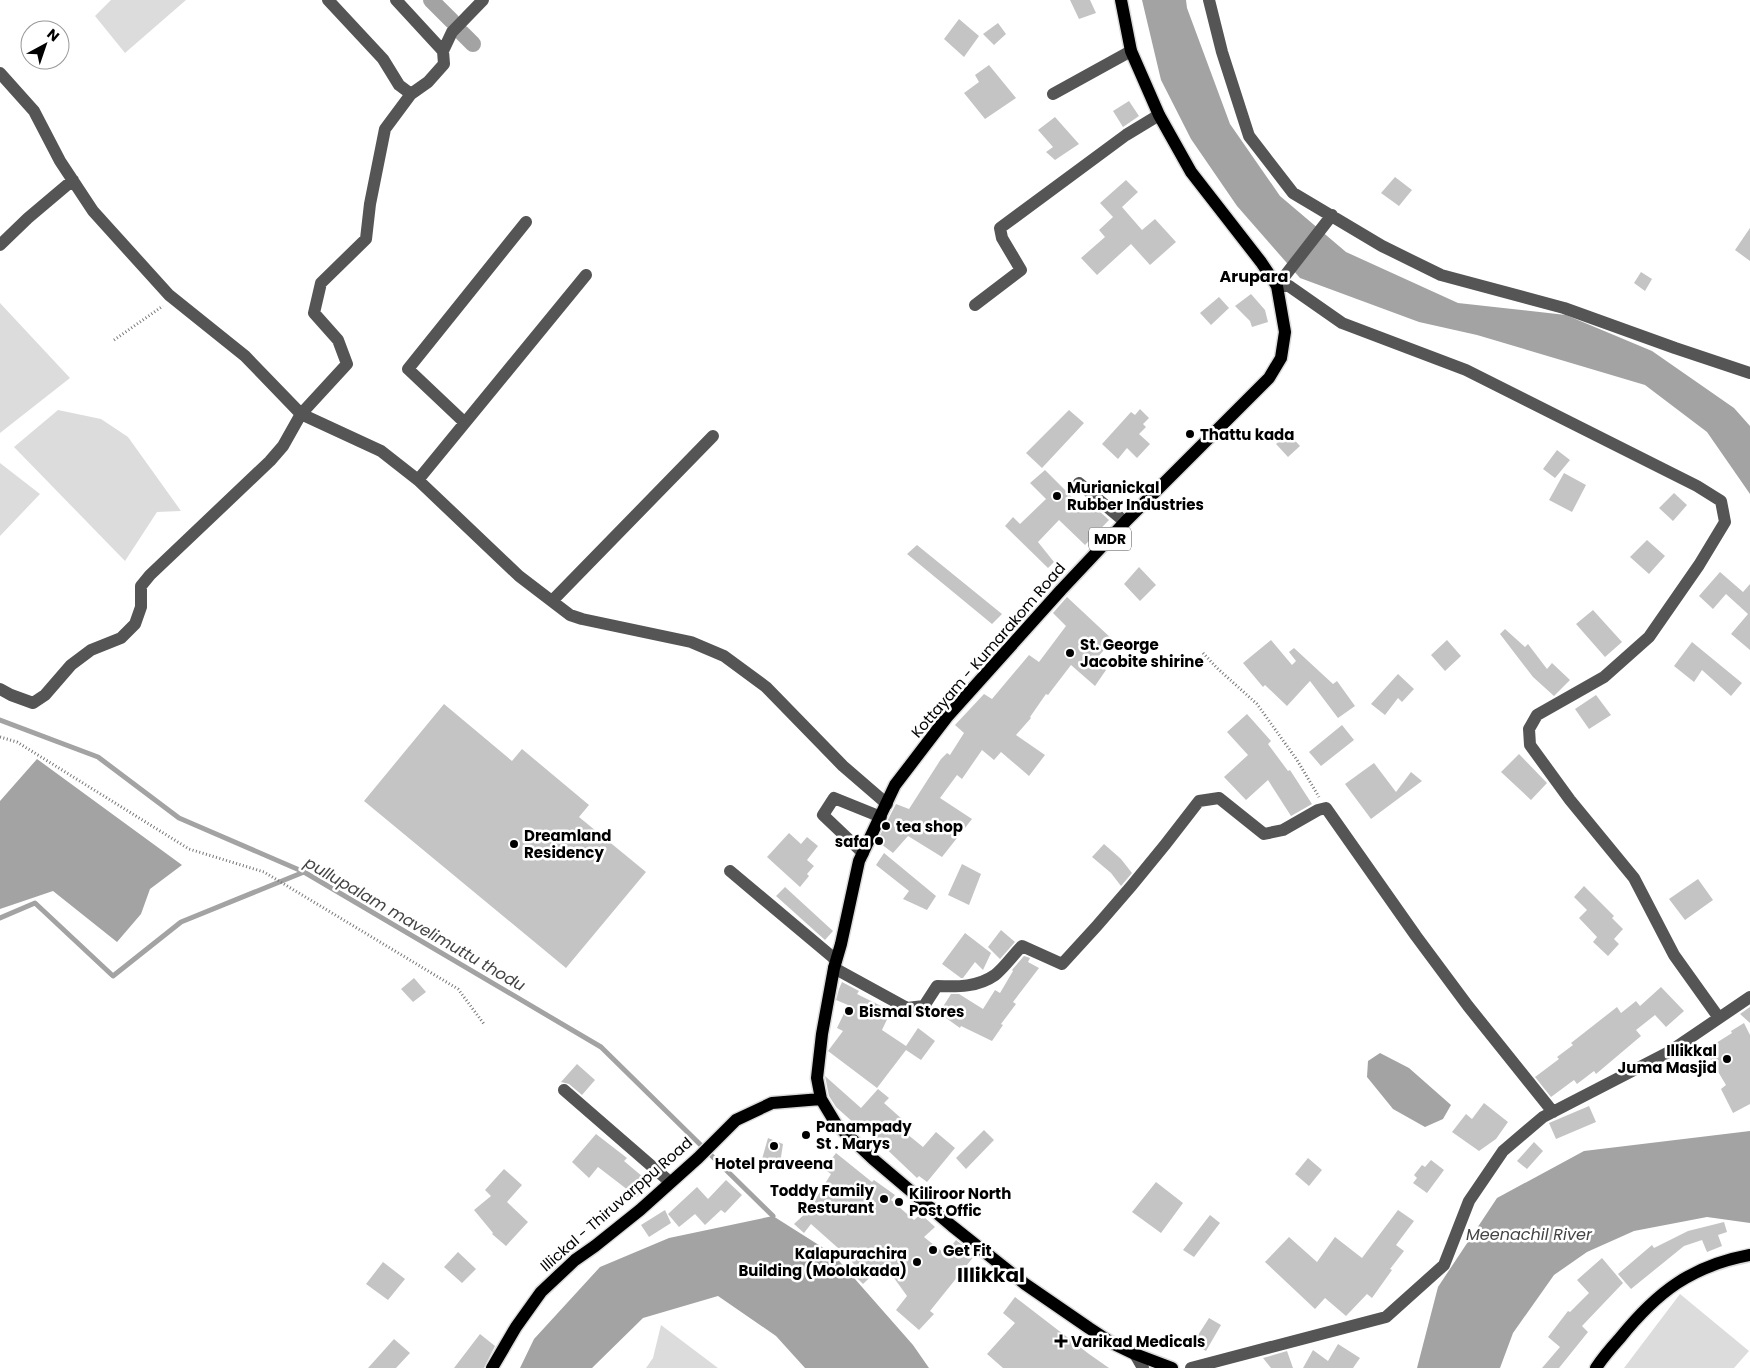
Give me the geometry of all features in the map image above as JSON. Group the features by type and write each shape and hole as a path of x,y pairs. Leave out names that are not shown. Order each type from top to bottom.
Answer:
{"main road":[{"name":"Kottayam - Kumarakom Road","path":"1121,0 1131,52 1159,115 1191,172 1261,262 1280,283 1285,332 1281,358 1269,378 1125,522 1061,590 947,717 896,786 859,861 835,964 822,1034 817,1078 821,1099 836,1124 873,1159 952,1226 1026,1284 1112,1343 1172,1368"},
{"name":"Illickal - Thiruvarppu Road","path":"492,1368 516,1327 541,1292 575,1260 640,1210 698,1158 736,1120 772,1103 821,1099"},
{"path":"1596,1368 1641,1312 1670,1287 1700,1270 1734,1258 1750,1255"}],"street":[{"path":"328,0 383,58 398,85 411,94"},
{"path":"396,0 443,51"},
{"path":"0,689 11,695 33,702 45,696 71,665 84,655 91,650 121,638 135,624 141,607 141,586 150,575 270,461 283,446 301,414 347,364 338,340 314,313 321,283 366,239 370,204 385,129 411,94 428,82 444,64 443,51 456,29 483,0"},
{"path":"1209,0 1222,52 1249,136 1293,193 1382,246 1441,275 1564,308 1750,373"},
{"path":"1053,94 1131,52"},
{"path":"0,73 34,111 60,161 93,211 174,299 245,356 301,414 381,451 418,480 519,576 570,615 691,642 724,656 766,687 843,766 887,804"},
{"path":"974,305 1021,270 1002,238 1000,228 1126,136 1159,115"},
{"path":"0,245 72,180"},
{"path":"1332,215 1280,283 1289,286 1342,323 1466,370 1697,486 1721,501 1725,522 1699,565 1648,637 1604,677 1537,715 1529,729 1530,745 1570,800 1634,878 1674,955 1718,1018"},
{"path":"464,422 408,369 526,222"},
{"path":"418,480 586,275"},
{"path":"552,601 713,436"},
{"path":"1079,483 1125,522"},
{"path":"863,852 823,815 834,798 881,817"},
{"path":"730,871 835,964 906,1008 924,1006 938,986 958,987 983,981 995,974 1022,946 1062,964 1105,919 1199,801 1219,798 1264,834 1283,830 1318,810 1326,808 1468,1006 1553,1112"},
{"path":"1192,1368 1386,1317 1444,1264 1469,1201 1503,1151 1544,1117 1669,1052 1750,997"},
{"path":"564,1090 670,1182"},
{"path":"1135,1354 1143,1368"}],"path":[{"path":"114,340 174,299"},
{"path":"1203,653 1257,704 1297,760 1326,808"},
{"path":"0,737 17,742 189,849 264,872 458,990 484,1024"}],"shaded area":[{"path":"111,0 186,0 125,53 95,16"},
{"path":"0,303 70,378 0,433"},
{"path":"58,410 101,419 128,437 181,511 157,512 125,561 14,447"},
{"path":"0,463 40,494 0,536"},
{"path":"1680,1294 1749,1351 1734,1368 1624,1368"},
{"path":"661,1325 718,1368 646,1368 653,1358"}],"water":[{"path":"1142,0 1186,0 1187,8 1230,124 1280,196 1346,252 1458,303 1566,315 1652,351 1734,408 1750,426 1750,494 1707,432 1645,385 1477,335 1419,322 1300,278 1237,206 1191,139 1161,80"},
{"path":"37,759 182,865 150,889 141,914 117,942 53,891 0,909 0,801"},
{"path":"1380,1053 1409,1068 1451,1105 1443,1119 1425,1127 1393,1109 1367,1077 1368,1061"},
{"name":"Meenachil River","path":"1750,1131 1750,1223 1707,1217 1634,1231 1587,1252 1554,1275 1513,1333 1500,1368 1417,1368 1438,1287 1497,1198 1584,1151"},
{"path":"773,1216 833,1254 913,1345 929,1368 805,1368 776,1336 718,1296 643,1318 592,1368 520,1368 534,1339 600,1267 669,1238"}],"building":[{"path":"1070,0 1090,0 1096,13 1079,19"},
{"path":"959,19 979,36 964,57 944,39"},
{"path":"998,23 1006,34 994,45 983,34"},
{"path":"989,65 1016,98 985,119 964,93 979,82 975,75"},
{"path":"1129,101 1139,116 1123,127 1113,111"},
{"path":"1055,117 1079,144 1055,160 1046,152 1053,147 1038,130"},
{"path":"1395,177 1412,190 1399,206 1381,193"},
{"path":"1126,180 1138,192 1122,207 1142,230 1155,219 1176,242 1150,265 1131,244 1097,275 1081,258 1105,237 1099,230 1113,217 1100,203"},
{"path":"1750,228 1750,261 1735,250"},
{"path":"1641,272 1652,279 1645,291 1634,283"},
{"path":"1251,294 1265,310 1268,322 1252,327 1250,321 1235,306"},
{"path":"1219,297 1229,308 1211,325 1200,313"},
{"path":"1140,409 1149,418 1143,424 1146,427 1139,434 1150,444 1137,458 1127,448 1118,459 1102,444 1131,412 1135,415"},
{"name":"Murianickal Rubber Industries","path":"1069,410 1084,423 1042,468 1026,453"},
{"path":"1288,433 1300,446 1288,457 1276,444"},
{"path":"1557,450 1570,460 1555,478 1543,469"},
{"path":"1045,470 1087,512 1098,510 1109,520 1085,545 1059,520 1038,542 1054,562 1048,568 1005,526 1013,517 1020,524 1046,499 1030,483"},
{"path":"1564,473 1586,485 1572,512 1549,500"},
{"path":"1674,493 1687,505 1673,521 1659,508"},
{"path":"1647,540 1665,556 1649,574 1630,557"},
{"path":"917,545 1002,614 992,624 907,554"},
{"path":"1139,567 1156,585 1140,601 1124,584"},
{"path":"1720,572 1743,592 1750,584 1750,650 1731,634 1748,614 1726,594 1713,609 1699,596"},
{"path":"1067,597 1113,640 1094,661 1106,670 1095,686 1071,665 1048,695 1046,694 1031,718 1016,735 1045,755 1029,776 1001,752 994,760 982,750 962,779 957,775 940,798 972,819 942,857 908,836 893,853 877,841 896,804 909,809 941,759 947,753 950,755 964,733 955,725 984,694 992,699 1029,655 1039,662 1066,626 1053,613"},
{"path":"1593,610 1622,642 1605,657 1576,624"},
{"path":"1505,629 1525,647 1528,644 1547,669 1552,663 1570,680 1554,696 1533,677 1500,634"},
{"path":"1271,640 1292,665 1296,661 1289,652 1294,648 1333,684 1337,681 1355,706 1338,718 1310,681 1287,706 1265,685 1263,687 1243,663"},
{"path":"1447,640 1461,656 1445,671 1431,655"},
{"path":"1692,642 1742,683 1731,696 1702,670 1694,682 1674,666"},
{"path":"1398,674 1414,689 1402,702 1398,698 1385,715 1371,704"},
{"path":"1596,695 1611,715 1589,729 1575,709"},
{"name":"Dreamland Residency","path":"444,704 512,761 522,749 589,805 579,817 646,872 566,968 364,801"},
{"path":"1247,714 1271,741 1268,744 1288,771 1290,770 1312,804 1291,816 1268,780 1246,800 1224,777 1248,755 1227,732"},
{"path":"1342,725 1354,740 1321,766 1309,752"},
{"path":"1519,754 1547,783 1531,800 1501,772"},
{"path":"1374,763 1396,792 1411,772 1422,781 1371,819 1345,784"},
{"path":"789,833 801,844 807,837 818,846 807,860 814,866 800,887 767,857"},
{"path":"1104,844 1121,859 1132,873 1121,886 1111,873 1092,857"},
{"path":"884,853 936,896 927,910 903,899 909,891 876,865"},
{"path":"962,864 981,874 969,905 948,895"},
{"path":"1698,879 1713,900 1685,920 1669,899"},
{"path":"1584,886 1614,916 1612,918 1623,929 1614,939 1619,944 1608,956 1593,942 1597,937 1579,918 1587,910 1574,897"},
{"path":"785,887 833,931 825,940 776,896"},
{"path":"1001,930 1015,942 1000,959 988,947"},
{"path":"965,933 991,953 983,970 975,962 963,978 961,978 942,964"},
{"path":"1024,956 1030,958 1028,962 1039,968 1013,1002 1016,1004 1001,1024 1003,1025 992,1041 961,1026 960,1028 939,1013 951,994 959,994 983,1009 995,990 1000,993 1012,970"},
{"path":"414,978 426,992 413,1002 401,989"},
{"path":"842,982 859,991 857,994 891,1011 882,1030 906,1046 918,1028 935,1041 921,1060 906,1050 877,1088 828,1051 843,1031 837,1028 848,1005 836,1000"},
{"path":"1661,987 1684,1011 1666,1027 1655,1015 1636,1030 1641,1036 1596,1074 1594,1071 1577,1084 1574,1080 1551,1097 1535,1077 1559,1059 1557,1057 1573,1045 1571,1043 1617,1007 1621,1013 1636,1001 1640,1006"},
{"path":"1750,1007 1750,1023 1740,1014"},
{"path":"1744,1023 1750,1035 1750,1104 1733,1113 1721,1089 1726,1085 1705,1050"},
{"path":"577,1064 595,1080 582,1095 569,1084 561,1082"},
{"path":"825,1076 861,1108 878,1089 889,1098 884,1103 902,1119 896,1125 923,1147 936,1132 955,1148 927,1182 919,1176 917,1178 858,1122 855,1124 836,1107 829,1096"},
{"path":"1484,1103 1508,1122 1496,1139 1479,1151 1452,1132 1466,1114 1472,1119"},
{"path":"1589,1106 1596,1122 1556,1139 1549,1123"},
{"path":"984,1130 994,1140 966,1169 956,1158"},
{"path":"596,1134 627,1158 624,1161 649,1182 637,1197 598,1167 589,1178 572,1162"},
{"path":"768,1138 783,1144 781,1157 782,1171 760,1166"},
{"path":"1534,1142 1543,1151 1527,1169 1517,1161"},
{"path":"836,1153 872,1182 874,1180 895,1195 891,1200 914,1220 921,1214 935,1227 924,1237 945,1254 956,1240 975,1255 930,1311 934,1314 919,1330 896,1310 907,1296 884,1264 863,1284 853,1274 858,1269 847,1256 811,1224 804,1233 794,1224 809,1210 831,1174 824,1169"},
{"path":"1308,1158 1322,1170 1309,1186 1295,1174"},
{"path":"1431,1160 1444,1170 1427,1193 1413,1183 1417,1178 1414,1175 1422,1165 1425,1167"},
{"path":"504,1169 522,1185 507,1202 528,1222 506,1246 492,1234 474,1210 491,1196 485,1190"},
{"path":"726,1180 742,1195 725,1213 721,1210 705,1225 695,1214 679,1227 668,1214 697,1187 708,1199"},
{"path":"1156,1182 1183,1203 1161,1233 1132,1212"},
{"path":"665,1210 671,1223 649,1237 641,1225"},
{"path":"1398,1210 1414,1221 1396,1245 1404,1251 1372,1298 1367,1294 1346,1316 1325,1298 1315,1309 1265,1262 1289,1237 1317,1262 1335,1237 1362,1258"},
{"path":"1210,1215 1220,1223 1194,1257 1183,1250"},
{"path":"1724,1222 1727,1232 1718,1235 1722,1246 1707,1252 1702,1240 1684,1246 1631,1289 1618,1274 1652,1245 1654,1248 1688,1231"},
{"path":"458,1252 476,1269 462,1283 444,1267"},
{"path":"1602,1258 1623,1283 1582,1326 1588,1332 1559,1368 1542,1368 1560,1347 1548,1337 1568,1311 1570,1312 1589,1293 1577,1280"},
{"path":"383,1262 405,1279 388,1300 366,1284"},
{"path":"1015,1297 1109,1368 1003,1368 987,1354 1015,1323 1003,1313"},
{"path":"1209,1318 1221,1325 1206,1351 1193,1343"},
{"path":"480,1334 495,1346 484,1368 454,1368"},
{"path":"394,1339 410,1353 396,1368 368,1368"},
{"path":"1338,1344 1360,1358 1353,1368 1303,1368 1313,1350 1328,1361"},
{"path":"1287,1351 1293,1368 1271,1368 1263,1358"}],"waterway":[{"path":"431,0 452,21"},
{"path":"462,33 473,44"},
{"name":"pullupalam mavelimuttu thodu","path":"0,720 98,757 179,818 304,872 601,1047 773,1216"},
{"path":"0,918 35,903 113,976 181,922 304,872"}],"place":[{"name":"Thattu kada","path":"1190,434"},
{"name":"Murianickal Rubber Industries","path":"1057,496"},
{"name":"St. George Jacobite shirine","path":"1070,653"},
{"name":"tea shop","path":"886,826"},
{"name":"safa","path":"879,841"},
{"name":"Dreamland Residency","path":"514,844"},
{"name":"Bismal Stores","path":"849,1011"},
{"name":"Illikkal Juma Masjid","path":"1727,1059"},
{"name":"Panampady St . Marys","path":"806,1135"},
{"name":"Hotel praveena","path":"774,1146"},
{"name":"Toddy Family Resturant","path":"884,1199"},
{"name":"Kiliroor North Post Offic","path":"899,1202"},
{"name":"Get Fit","path":"933,1250"},
{"name":"Kalapurachira Building (Moolakada)","path":"917,1262"},
{"name":"Varikad Medicals","path":"1061,1341"}],"district":[{"name":"Arupara","path":"1254,276"},
{"name":"Illikkal","path":"991,1275"}]}
